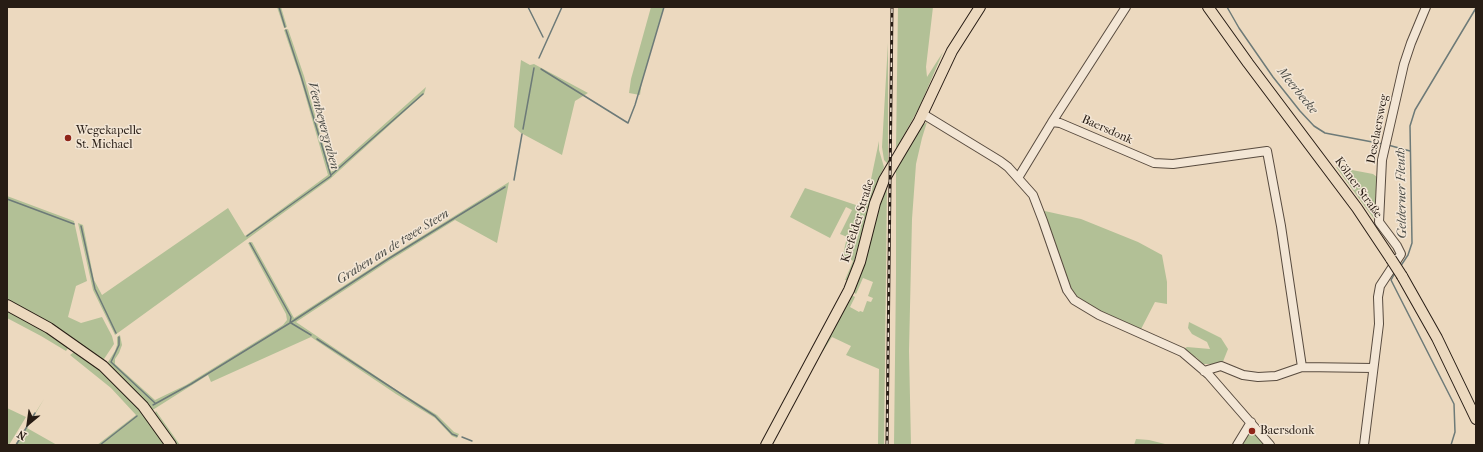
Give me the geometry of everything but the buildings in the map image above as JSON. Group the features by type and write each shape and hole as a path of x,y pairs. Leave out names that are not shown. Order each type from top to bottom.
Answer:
{"main road":[{"name":"Krefelder Straße","path":"766,445 849,290 860,262 880,187 886,174 923,114 952,51 980,7"},
{"name":"Kölner Straße","path":"1208,7 1248,64 1357,208 1391,259 1437,338 1476,419"},
{"path":"7,306 49,328 103,366 143,406 171,445"}],"street":[{"path":"1018,178 1126,7"},
{"name":"Deselaersweg","path":"1374,368 1379,324 1378,297 1380,286 1401,254 1397,246 1379,222 1382,160 1404,64 1426,7"},
{"path":"923,114 1000,161 1008,167 1033,195 1067,290 1074,300 1099,315 1182,352 1204,371 1270,445"},
{"name":"Baersdonk","path":"1052,122 1060,122 1154,163 1173,164 1267,151 1302,367"},
{"path":"1204,371 1222,366 1243,375 1258,378 1276,376 1302,367 1374,368 1364,445"},
{"path":"1237,445 1251,422"}],"green space":[{"path":"277,7 281,7 287,27 284,28"},
{"path":"651,7 664,7 642,81 640,95 629,93 631,79"},
{"path":"898,7 933,7 926,67 927,77 943,52 919,108 896,149"},
{"path":"288,29 304,76 331,172 426,87 424,94 330,179 115,335 93,290 78,223 83,225 94,280 102,295 228,208 245,236 328,175 300,77 284,30"},
{"path":"888,43 887,163 884,160 882,147"},
{"path":"521,60 530,65 534,64 588,93 575,101 562,155 521,133 514,127"},
{"path":"927,122 916,164 912,219 909,351 911,445 894,445 896,166 921,126"},
{"path":"879,141 879,150 884,167 873,192 854,262 847,280 845,280 853,261 843,255 847,237 840,234 852,210 846,207 830,238 790,217 805,188 865,208"},
{"path":"1336,167 1373,174 1377,177 1374,219"},
{"path":"509,182 497,243 455,220 296,322 398,391 437,415 454,432 459,434 457,438 452,436 435,418 396,394 311,337 211,382 208,375 151,411 107,367 117,345 117,337 120,335 122,345 115,359 115,364 155,400 186,385 283,325 287,320 286,314 248,243 252,242 294,318"},
{"path":"887,185 884,445 878,445 879,369 846,355 851,346 832,337 823,351 822,350 851,295 855,297 850,307 859,312 863,312 867,301 871,302 873,298 868,296 873,282 863,278 856,294 852,291 877,209"},
{"path":"7,196 74,221 87,281 76,286 68,317 81,323 102,317 112,336 114,344 104,359 100,360 7,303"},
{"path":"1040,210 1081,219 1138,242 1162,255 1167,282 1167,304 1155,302 1139,333 1074,299"},
{"path":"7,309 68,343 68,348 66,351 7,318"},
{"path":"1189,322 1221,338 1228,349 1222,364 1203,364 1196,357 1190,357 1182,350 1187,347 1210,349 1207,342 1192,334 1188,328"},
{"path":"77,350 94,363 142,409 168,445 97,445 136,415 111,388 70,355"},
{"path":"44,399 27,428 57,445 15,445"},
{"path":"7,408 26,417 9,445 7,445"},
{"path":"156,411 180,445 175,445 154,415"},
{"path":"1250,423 1267,445 1238,445"},
{"path":"1136,439 1149,440 1169,445 1134,445"}],"waterway":[{"name":"Veenheyergraben","path":"279,7 285,27"},
{"path":"528,7 543,37"},
{"path":"539,58 562,7"},
{"name":"Graben an de twee Steen","path":"541,69 628,123 635,105 664,7"},
{"name":"Meerbecke","path":"1227,7 1239,28 1273,77 1314,126 1325,133 1383,144"},
{"name":"Gelderner Fleuth","path":"1400,267 1408,255 1412,243 1410,126 1415,110 1476,8"},
{"name":"Veenheyergraben","path":"247,236 331,176 286,30"},
{"name":"Graben an de twee Steen","path":"523,129 534,68"},
{"path":"331,175 423,94"},
{"name":"Graben an de twee Steen","path":"514,180 522,134"},
{"name":"Meerbecke","path":"1388,145 1410,151"},
{"name":"Graben an de twee Steen","path":"290,323 388,259 505,187"},
{"path":"7,199 74,224"},
{"path":"81,226 95,289 116,333"},
{"name":"Veenheyergraben","path":"153,405 191,384 290,323 291,317 250,243"},
{"name":"Gelderner Fleuth","path":"1395,273 1391,280 1454,404 1455,432 1451,445"},
{"path":"291,323 311,335"},
{"path":"119,337 119,345 111,362 155,403"},
{"path":"317,339 435,416 452,434 457,436"},
{"path":"16,445 35,413"},
{"name":"Veenheyergraben","path":"100,445 137,416"},
{"path":"462,437 472,441"}],"railway":[{"path":"887,445 892,7"}],"place":[{"name":"Wegekapelle St. Michael","path":"68,138"},
{"name":"Baersdonk","path":"1252,431"}]}
